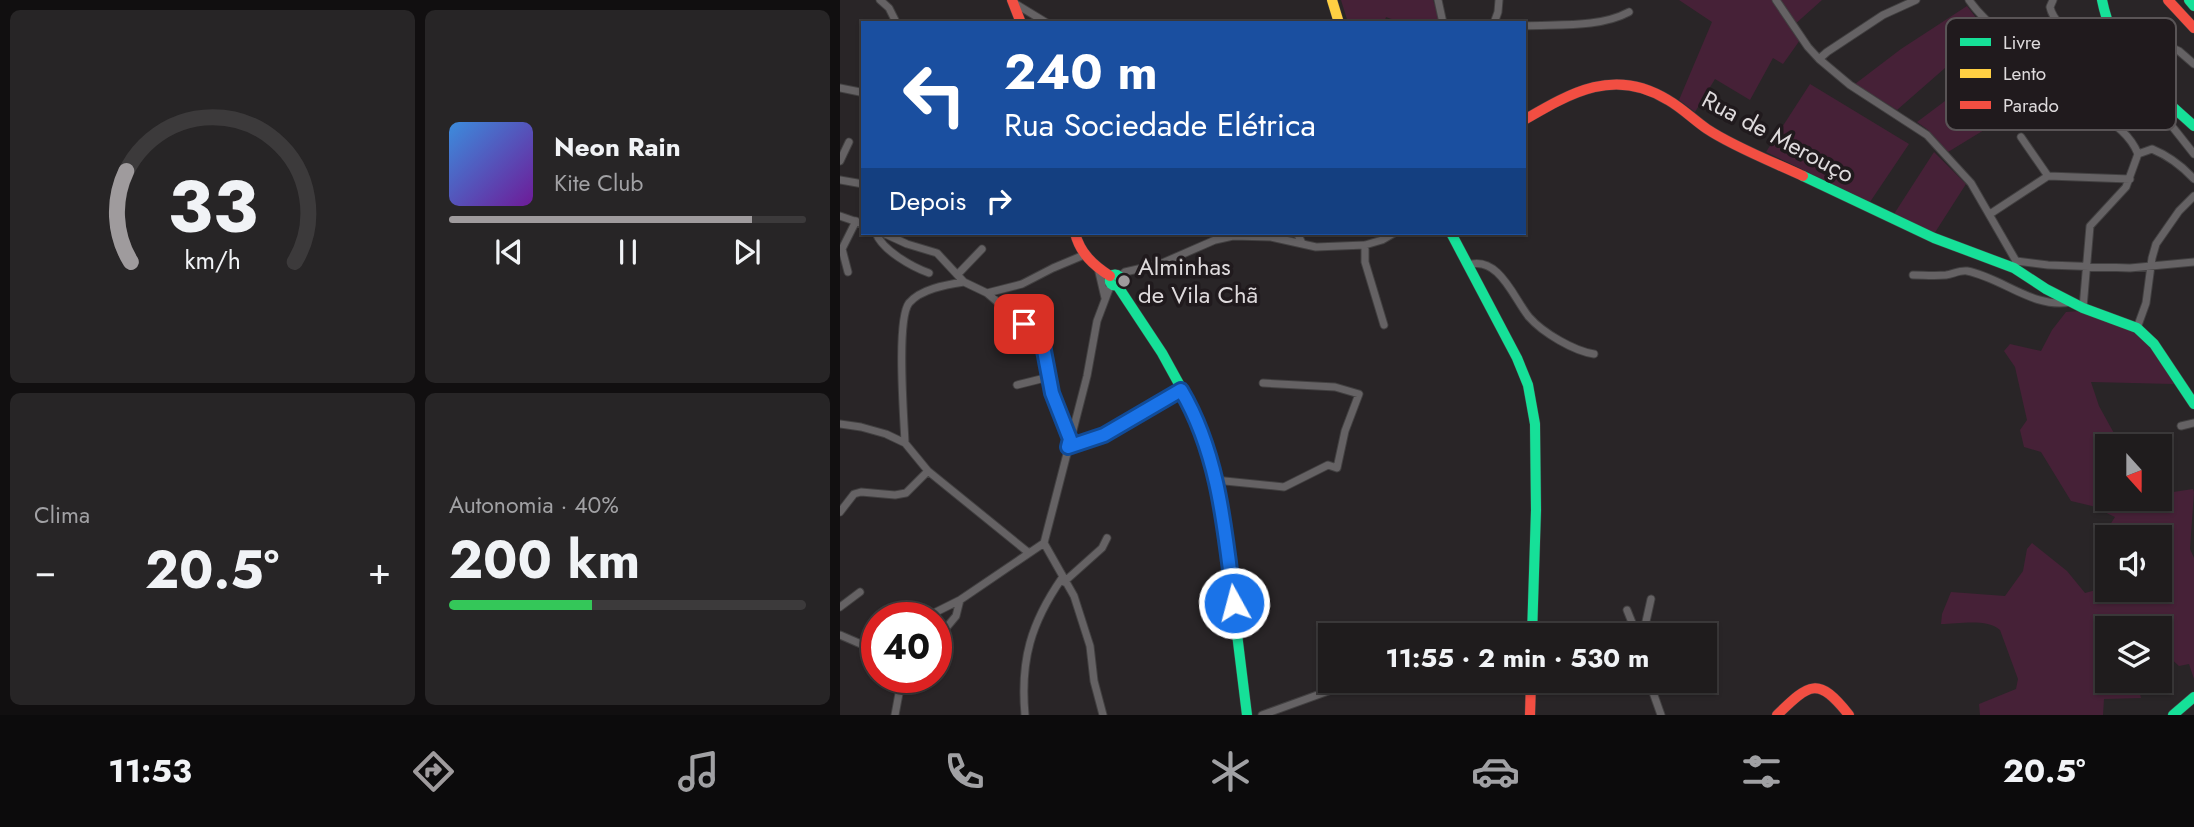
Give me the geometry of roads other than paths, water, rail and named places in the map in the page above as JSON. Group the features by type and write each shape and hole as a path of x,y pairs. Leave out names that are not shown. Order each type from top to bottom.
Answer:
{"main road":[{"path":"1332,0 1338,21"},
{"path":"2102,0 2105,18"},
{"path":"2168,0 2194,27"},
{"path":"2173,0 2194,22"},
{"path":"2189,0 2194,6"},
{"path":"1016,3 1020,21"},
{"name":"Rua de Merouço","path":"1526,119 1569,94 1595,86 1619,83 1646,88 1669,100 1709,130 1763,157 1934,238 2015,265 2046,289 2071,302 2137,328"},
{"path":"2176,109 2194,126"},
{"path":"1075,235 1084,255 1114,281 1162,353 1195,413 1222,512 1247,715"},
{"path":"1452,235 1517,358 1528,385 1535,424 1536,510 1532,623"},
{"path":"2137,328 2154,344 2194,404"},
{"path":"1777,715 1801,692 1811,687 1821,687 1833,694 1849,715"},
{"path":"1530,715 1531,693"},
{"path":"2173,715 2194,697"}],"street":[{"path":"880,0 889,8 895,20"},
{"path":"1016,3 1030,0"},
{"path":"1438,0 1443,21"},
{"path":"1494,21 1499,0"},
{"path":"1776,0 1819,59 1850,85 1927,135 1972,183 2015,265 2130,268 2194,262"},
{"path":"1819,59 1883,15 1915,0"},
{"path":"1969,0 1984,18"},
{"path":"2053,0 2049,7 2054,18"},
{"path":"1016,3 1044,21"},
{"path":"1526,26 1597,22 1618,18 1629,12"},
{"path":"2176,50 2194,64"},
{"path":"840,88 860,92"},
{"path":"2083,308 2090,226 2126,187 2138,154 2134,144 2122,130"},
{"path":"2175,130 2194,154"},
{"path":"2021,137 2048,176"},
{"path":"840,161 849,142"},
{"path":"2138,154 2152,149 2184,168 2194,178"},
{"path":"1990,214 2048,176 2130,178"},
{"path":"840,180 861,184"},
{"path":"2137,328 2146,303 2156,244 2179,211 2194,197"},
{"path":"840,216 859,223 842,249 848,272"},
{"path":"877,235 879,241 910,265 929,273"},
{"path":"887,235 937,253 964,282 987,293 1042,340 1052,393 1069,443"},
{"path":"1298,235 1302,243"},
{"path":"1104,715 1094,681 1090,646 1074,596 1044,543 1087,376 1097,321 1114,281 1125,272 1160,264 1215,240 1233,236 1271,237 1316,247 1365,244 1391,235"},
{"path":"1365,244 1365,262 1384,325"},
{"path":"958,274 982,249"},
{"path":"987,293 1021,284 1084,255"},
{"path":"1468,265 1476,262 1487,265 1501,275 1531,319 1568,345 1584,353 1594,354"},
{"path":"1098,268 1105,299"},
{"path":"1913,275 1946,275 1963,270 1996,281 2025,296 2062,304 2071,302"},
{"path":"905,443 902,354 907,306 918,295 948,284 964,282"},
{"path":"1017,385 1049,377"},
{"path":"1215,480 1284,487 1328,465 1337,468 1345,431 1359,394 1335,387 1262,383"},
{"path":"1069,443 1104,435 1181,390"},
{"path":"2181,426 2194,423"},
{"path":"840,424 861,426 905,443 928,471 1029,553"},
{"path":"840,512 854,494 861,492 895,495 906,492 928,471"},
{"path":"1025,715 1024,678 1027,649 1033,630 1063,580 1102,548 1107,538"},
{"path":"952,604 1044,543"},
{"path":"840,607 860,592"},
{"path":"1646,623 1651,599"},
{"path":"952,621 960,600"},
{"path":"1627,610 1632,623"},
{"path":"840,635 861,644"},
{"path":"895,715 899,693"},
{"path":"1262,715 1323,693"},
{"path":"1653,693 1661,715"}],"place":[{"name":"Alminhas de Vila Chã","path":"1124,281"}]}
